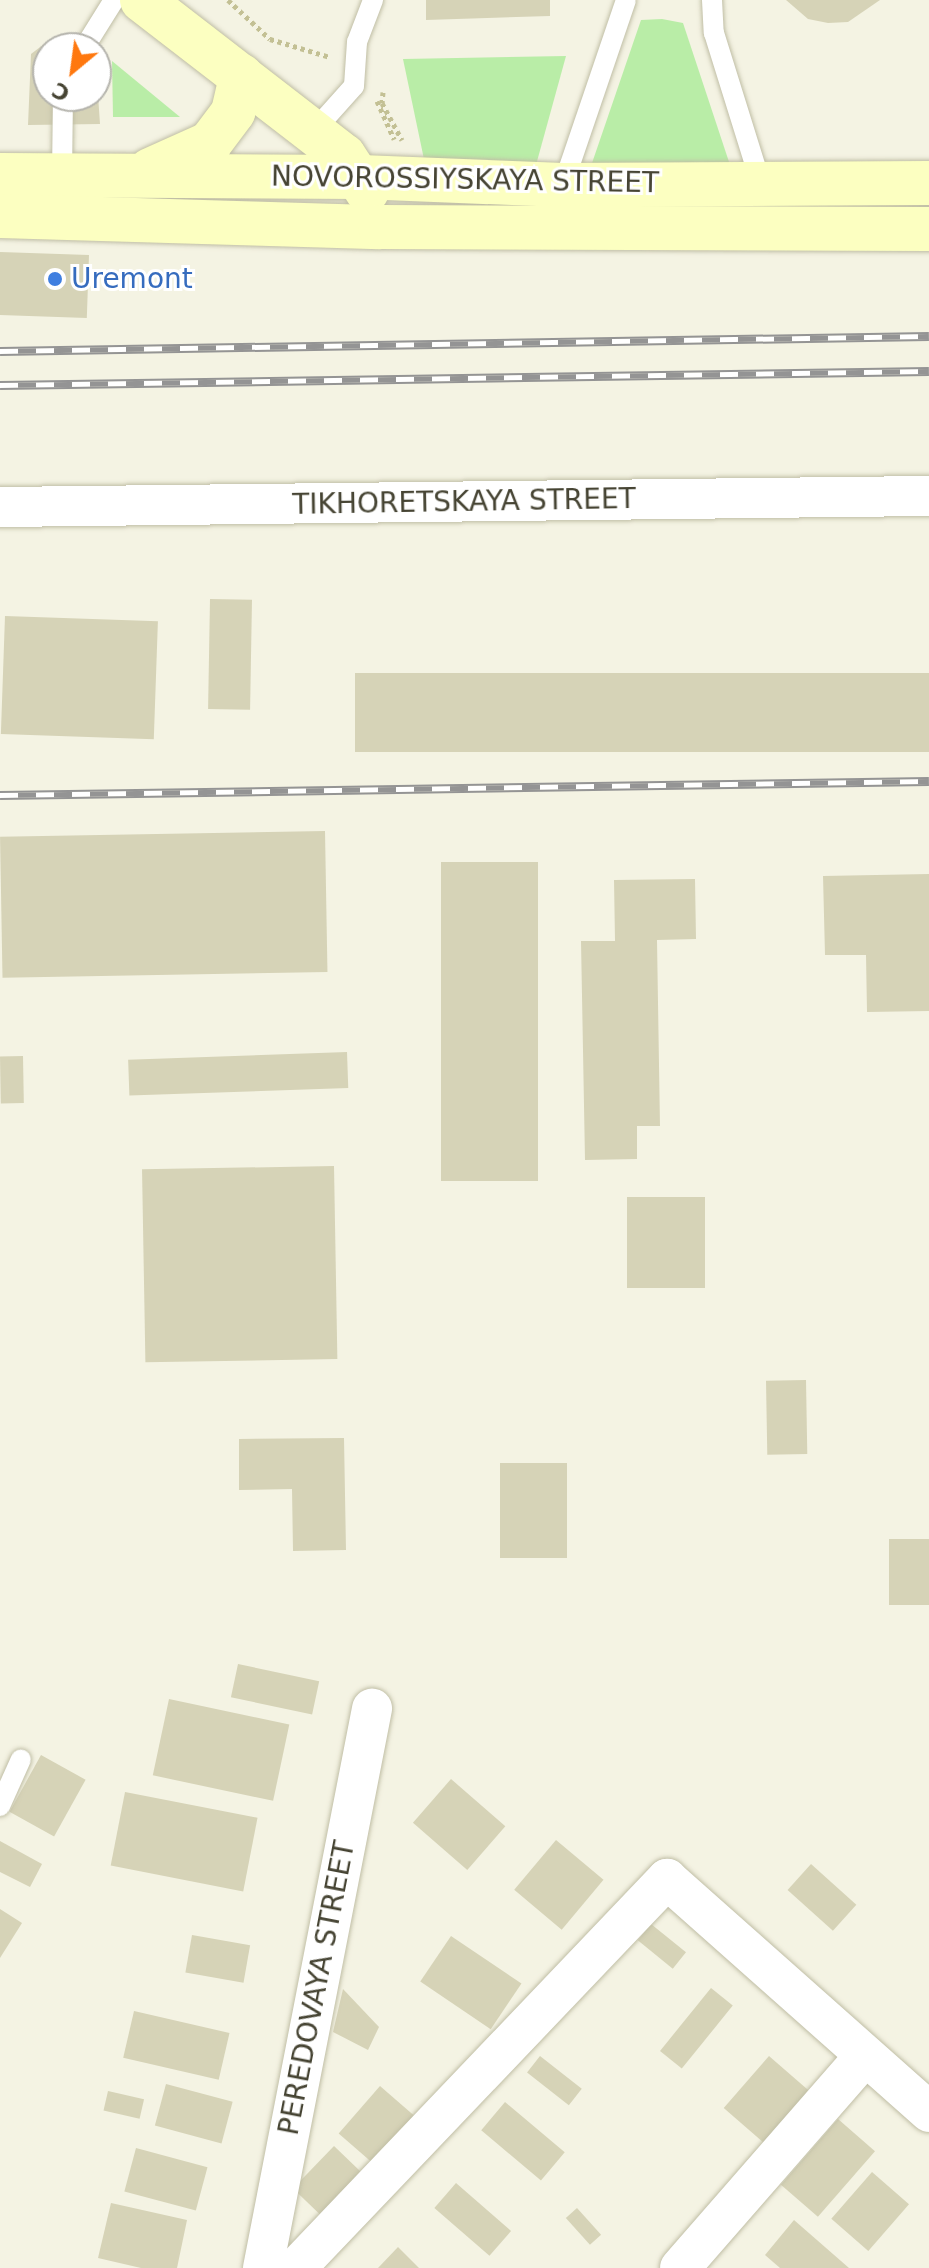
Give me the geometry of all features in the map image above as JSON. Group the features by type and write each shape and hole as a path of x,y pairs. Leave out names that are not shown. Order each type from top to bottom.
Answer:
{"main road":[{"path":"142,0 344,156 361,177 380,227"},
{"path":"135,176 210,143 233,112 241,76"},
{"name":"NOVOROSSIYSKAYA STREET","path":"0,175 361,177 563,185 929,183"},
{"name":"NOVOROSSIYSKAYA STREET","path":"0,216 380,227 929,229"}],"street":[{"name":"TIKHORETSKAYA STREET","path":"0,507 929,496"},
{"name":"PEREDOVAYA STREET","path":"263,2268 372,1709"},
{"path":"296,2268 667,1879 929,2112"},
{"path":"680,2268 865,2056"}],"lane":[{"path":"94,32 114,0"},
{"path":"312,133 354,86 357,42 373,0"},
{"path":"563,185 626,0"},
{"path":"712,0 714,33 761,184"},
{"path":"62,176 63,112"},
{"path":"0,1806 21,1759"}],"path":[{"path":"228,0 270,39"}],"green space":[{"path":"662,19 683,23 731,168 591,166 641,20"},
{"path":"566,56 536,165 425,164 403,59"},
{"path":"112,61 180,117 113,117"}],"building":[{"path":"426,0 550,0 550,16 426,20"},
{"path":"786,0 880,0 848,22 828,23 808,19"},
{"path":"31,54 32,112 99,112 100,124 28,125"},
{"path":"0,252 89,255 87,318 0,315"},
{"path":"210,599 252,600 250,710 208,709"},
{"path":"5,616 158,621 154,739 1,734"},
{"path":"355,673 929,673 929,752 355,752"},
{"path":"325,831 327,972 3,978 0,837"},
{"path":"441,862 538,862 538,1181 441,1181"},
{"path":"929,874 929,1011 867,1012 866,955 825,955 823,876"},
{"path":"695,879 696,939 657,940 660,1126 637,1126 637,1159 585,1160 581,941 615,941 614,880"},
{"path":"347,1052 348,1088 129,1096 128,1060"},
{"path":"0,1056 23,1056 24,1103 1,1103"},
{"path":"334,1166 337,1359 145,1362 142,1169"},
{"path":"627,1197 705,1197 705,1288 627,1288"},
{"path":"806,1380 807,1454 767,1455 766,1381"},
{"path":"344,1438 346,1550 293,1551 292,1489 239,1490 239,1439"},
{"path":"500,1463 567,1463 567,1558 500,1558"},
{"path":"889,1539 929,1539 929,1605 889,1605"},
{"path":"238,1664 319,1681 312,1715 231,1697"},
{"path":"169,1699 289,1725 273,1801 153,1775"},
{"path":"41,1755 86,1780 54,1837 9,1812"},
{"path":"451,1779 505,1826 467,1870 413,1823"},
{"path":"125,1792 258,1818 243,1891 111,1866"},
{"path":"556,1840 603,1880 562,1930 514,1890"},
{"path":"0,1841 42,1864 30,1887 0,1872"},
{"path":"811,1864 856,1905 833,1931 788,1890"},
{"path":"0,1909 22,1923 0,1958"},
{"path":"651,1924 686,1952 673,1969 638,1940"},
{"path":"192,1935 250,1945 244,1983 185,1972"},
{"path":"451,1936 521,1984 491,2029 420,1982"},
{"path":"711,1988 733,2006 682,2069 660,2051"},
{"path":"343,1989 379,2027 368,2050 333,2032"},
{"path":"134,2011 229,2033 219,2080 123,2058"},
{"path":"540,2056 582,2089 569,2105 527,2073"},
{"path":"769,2056 809,2091 764,2143 724,2108"},
{"path":"166,2084 233,2102 222,2143 155,2126"},
{"path":"380,2086 414,2116 373,2163 339,2134"},
{"path":"108,2091 144,2099 140,2119 104,2110"},
{"path":"505,2102 565,2152 541,2180 481,2130"},
{"path":"838,2119 875,2151 818,2217 781,2185"},
{"path":"334,2146 365,2176 324,2218 293,2188"},
{"path":"136,2148 207,2167 196,2211 124,2191"},
{"path":"872,2172 909,2204 868,2251 831,2219"},
{"path":"456,2183 511,2231 489,2256 434,2208"},
{"path":"111,2203 187,2220 177,2268 141,2268 98,2258"},
{"path":"577,2208 601,2235 590,2245 566,2218"},
{"path":"794,2220 849,2268 780,2268 765,2255"},
{"path":"398,2247 419,2268 378,2268"}],"railway":[{"path":"0,351 929,336"},
{"path":"0,385 929,371"},
{"path":"0,795 929,781"}],"place":[{"name":"Uremont","path":"55,279"}]}
